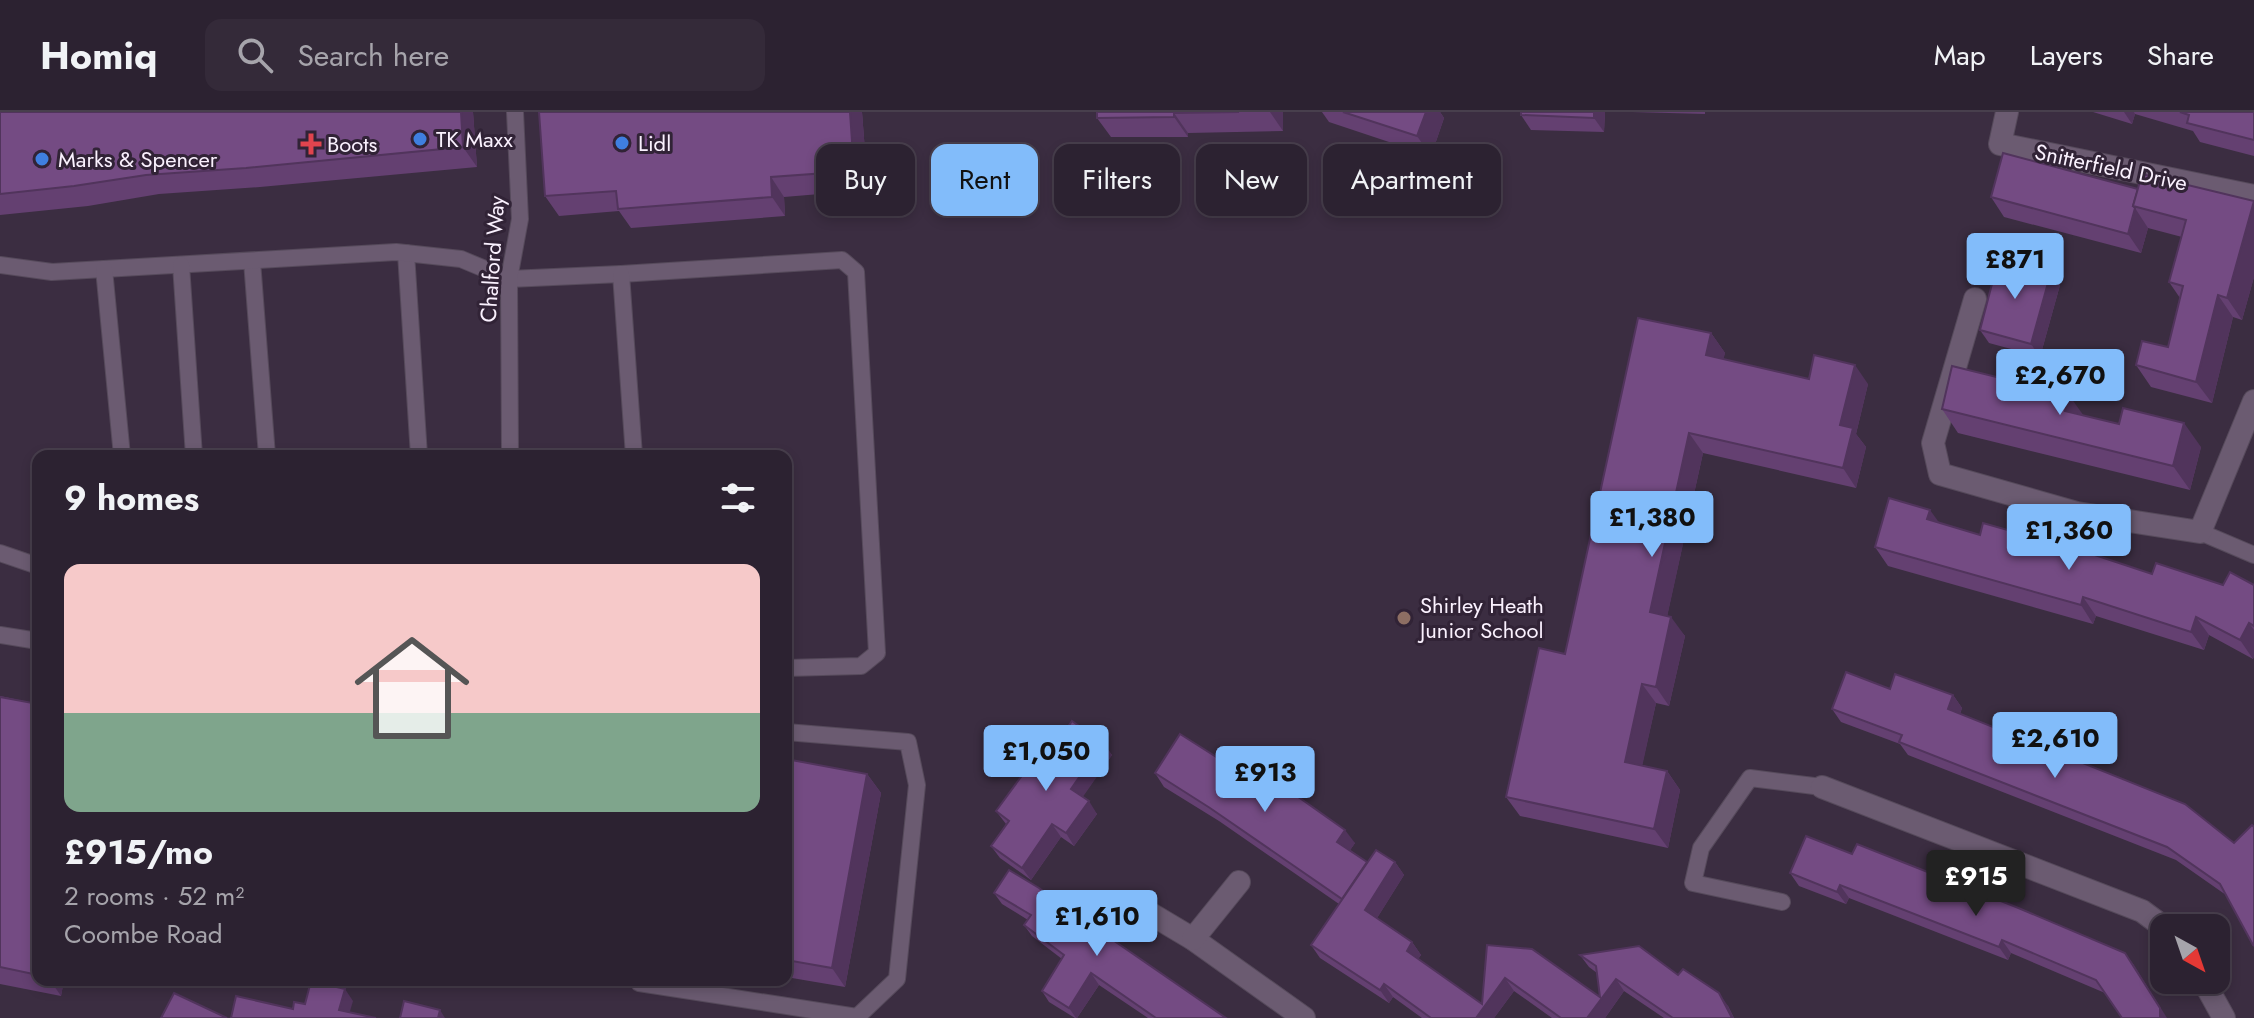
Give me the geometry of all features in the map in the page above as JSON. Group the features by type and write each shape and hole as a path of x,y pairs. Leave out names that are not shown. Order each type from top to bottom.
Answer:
{"street":[{"name":"Snitterfield Drive","path":"2007,112 2000,144 2254,196"},
{"path":"1975,299 1933,443 1940,474 2077,513 2200,532 2254,401"},
{"path":"1822,787 2142,911 2150,917"},
{"path":"1193,939 1239,882"},
{"path":"1151,914 1193,939 1304,1018"},
{"path":"2211,994 2224,1018"}],"lane":[{"name":"Chalford Way","path":"510,450 509,279 520,219 515,112"},
{"path":"406,253 419,450"},
{"path":"0,265 52,272 406,253 461,259 509,279 842,260 856,272 877,653 861,666 792,668"},
{"path":"252,261 267,450"},
{"path":"181,265 194,450"},
{"path":"104,269 121,450"},
{"path":"621,274 634,450"},
{"path":"2200,532 2254,555"},
{"path":"0,553 32,564"},
{"path":"0,635 32,640"},
{"path":"658,986 857,1017 897,979 917,785 908,742 792,732"},
{"path":"1782,902 1693,883 1701,848 1750,778 1822,787"}],"building":[{"path":"0,112 461,112 463,147 146,175 0,194"},
{"path":"539,112 850,112 852,144 816,144 816,174 771,177 772,197 618,209 616,191 545,196"},
{"path":"1097,112 1239,112 1097,118"},
{"path":"1343,112 1426,112 1417,136"},
{"path":"1521,112 1594,112 1594,118 1521,115"},
{"path":"2180,112 2254,112 2254,140 2187,123 2189,115"},
{"path":"2003,153 2138,189 2128,234 1991,197"},
{"path":"2142,174 2254,201 2227,298 2218,295 2196,382 2136,365 2142,341 2168,347 2183,286 2169,282 2186,220 2133,206"},
{"path":"1999,257 2051,272 2031,344 1980,330"},
{"path":"1638,318 1711,333 1706,355 1809,379 1814,355 1855,365 1840,425 1853,428 1843,468 1689,433 1650,612 1671,617 1656,687 1642,684 1625,762 1667,771 1654,829 1506,797 1539,648 1565,654"},
{"path":"1952,366 2069,395 2065,411 2119,424 2123,408 2184,423 2173,466 1942,409"},
{"path":"1889,498 1930,510 1927,519 1980,535 1983,523 2096,552 2095,555 2152,574 2156,563 2223,585 2230,572 2254,585 2254,626 2249,623 2240,640 2196,617 2191,632 2083,597 2081,605 1875,547"},
{"path":"1846,672 1890,689 1895,674 1953,695 1948,709 2185,804 2234,843 2252,825 2254,945 2220,884 2167,847 1899,742 1902,735 1832,709"},
{"path":"0,697 32,703 32,974 0,967"},
{"path":"1072,721 1103,743 1071,789 1089,801 1066,833 1052,824 1022,868 991,846 1009,821 996,811 1053,727 1063,734"},
{"path":"1180,734 1248,777 1256,767 1345,830 1337,842 1367,862 1342,899 1155,773"},
{"path":"792,760 867,774 832,968 792,961"},
{"path":"1806,836 1852,854 1857,844 2125,953 2160,1008 2160,1018 2122,1018 2096,980 2002,940 1999,947 1840,885 1837,892 1790,873"},
{"path":"1376,850 1395,862 1365,910 1412,942 1407,951 1482,1004 1487,945 1532,949 1600,997 1596,966 1580,955 1639,946 1678,975 1683,969 1719,993 1732,1018 1673,1018 1616,979 1587,1018 1561,1018 1505,978 1476,1018 1431,1018 1384,984 1380,990 1311,945"},
{"path":"1009,870 1226,1018 1156,1018 1091,973 1069,1008 1042,991 1064,955 1024,925 1031,915 994,893"},
{"path":"310,986 332,986 345,989 339,1010 376,1018 231,1018 236,996 293,1009 294,1002 305,1004"},
{"path":"174,993 227,1018 161,1018"},
{"path":"404,1001 440,1010 438,1018 400,1018"}],"place":[{"name":"TK Maxx","path":"420,139"},
{"name":"Lidl","path":"622,143"},
{"name":"Boots","path":"311,144"},
{"name":"Marks & Spencer","path":"42,159"},
{"name":"Shirley Heath Junior School","path":"1404,618"}]}
